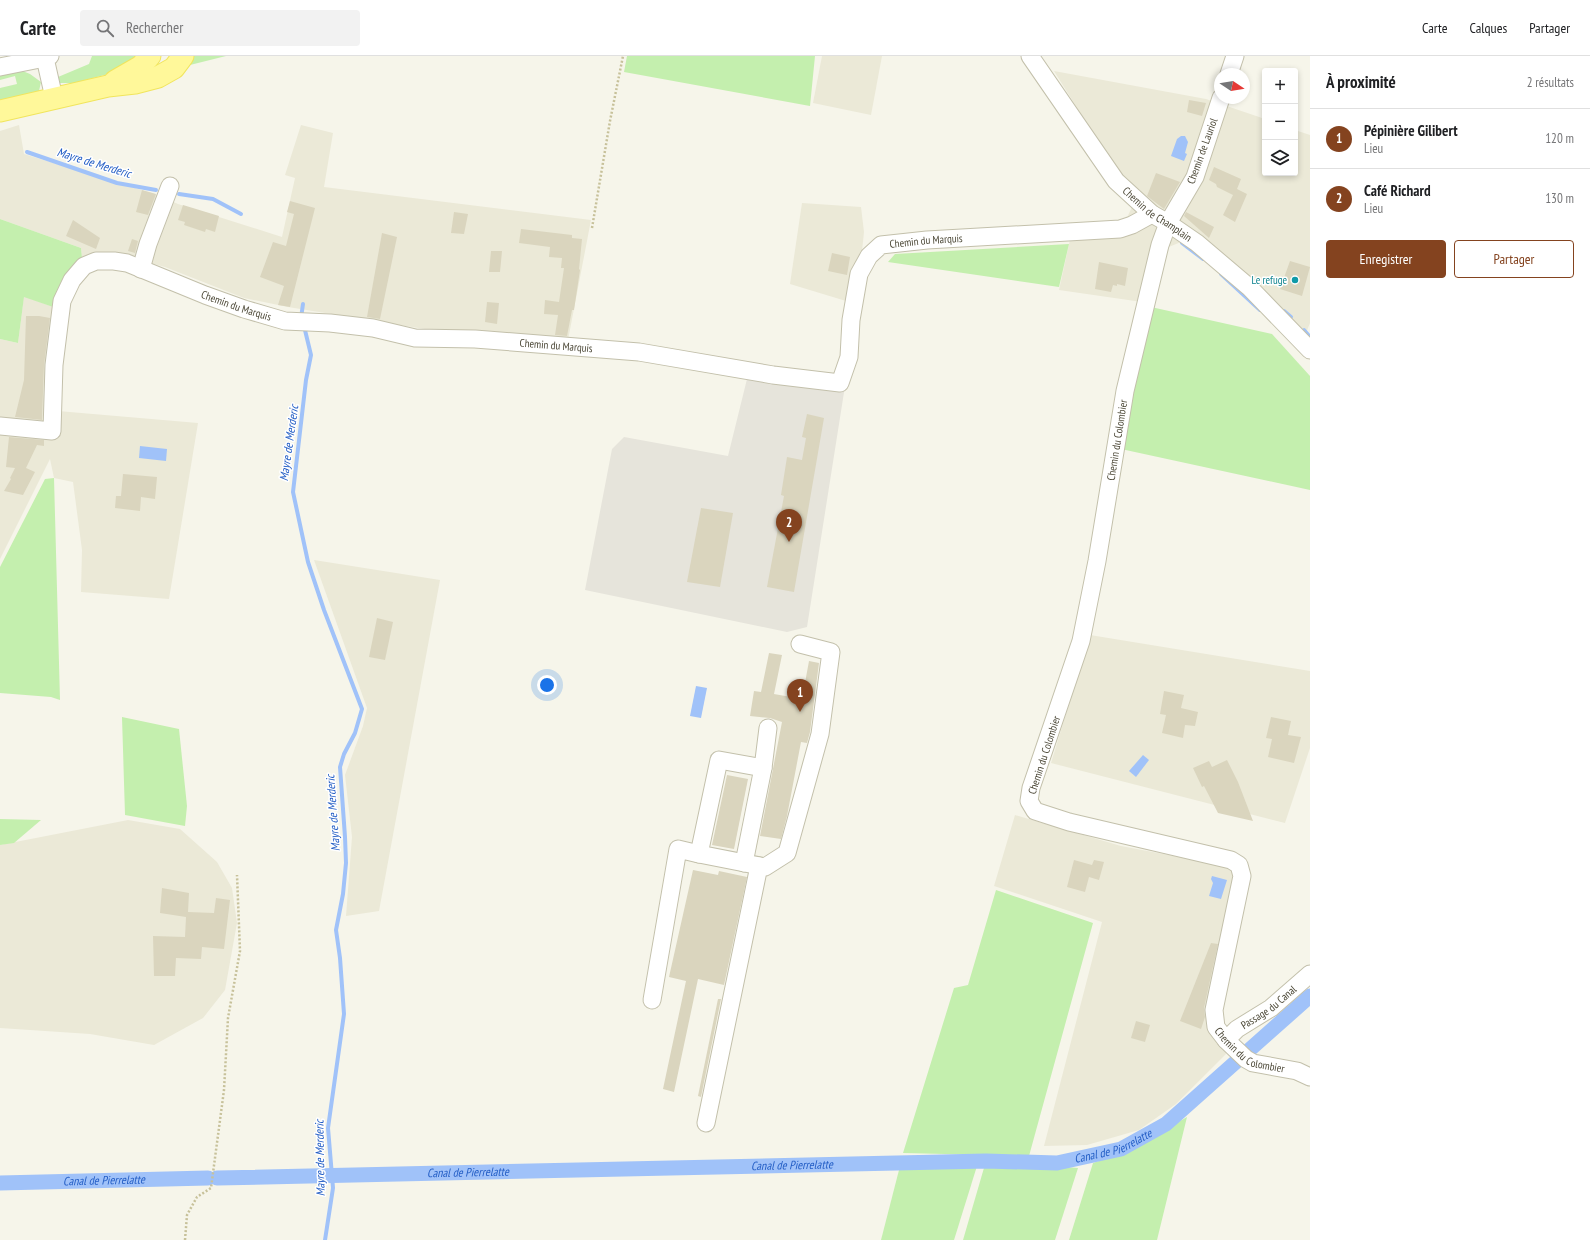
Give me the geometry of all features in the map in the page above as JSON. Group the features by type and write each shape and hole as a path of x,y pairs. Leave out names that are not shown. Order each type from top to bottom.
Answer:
{"main road":[{"path":"108,86 141,66 150,56"},
{"path":"0,111 108,86 135,83 158,77 174,68 183,56"}],"street":[{"name":"Chemin de Champlain","path":"1030,56 1116,181 1152,214 1197,243 1250,288 1310,350"},
{"path":"1231,68 1235,56"},
{"path":"0,67 48,57 54,98"},
{"name":"Chemin de Lauriol","path":"1168,223 1195,177 1219,104"},
{"path":"141,269 148,244 170,186"},
{"name":"Chemin du Marquis","path":"0,426 52,431 54,365 62,301 72,280 84,266 96,261 114,260 127,263 205,295 244,309 285,321 330,323 373,328 415,338 476,339 639,352 773,376 840,383 849,358 851,320 859,274 869,256 881,245 927,240 1120,229 1132,225 1152,214"},
{"name":"Chemin du Colombier","path":"1168,223 1160,246 1125,391 1097,561 1081,641 1031,788 1029,801 1035,811 1069,822 1231,860 1239,864 1242,876 1214,1010 1216,1027 1236,1050 1253,1063 1297,1070 1310,1077"},
{"path":"652,1000 678,849 765,867 787,853 820,734 831,652 800,644"},
{"path":"706,1123 752,865 768,728"},
{"path":"699,854 718,760 763,768"},
{"name":"Passage du Canal","path":"1236,1050 1237,1029 1271,1008 1310,974"}],"path":[{"path":"592,228 610,121 623,56"},
{"path":"185,1240 187,1215 197,1197 211,1188 224,1090 228,1018 240,951 237,875"}],"shaded area":[{"path":"822,56 882,56 871,115 813,103"},
{"path":"1054,71 1206,99 1214,102 1214,104 1221,104 1262,118 1262,176 1298,176 1298,131 1310,135 1310,323 1306,333 1181,242 1154,253 1142,302 1059,290 1073,226 1125,222 1137,196 1119,175"},
{"path":"19,125 24,154 158,195 178,204 282,237 295,178 285,175 301,125 333,133 324,187 591,220 568,340 437,331 288,307 244,298 165,267 136,259 117,255 82,258 81,248 0,219 0,131"},
{"path":"802,203 861,207 864,232 862,251 846,301 790,284"},
{"path":"24,296 56,308 58,411 198,423 169,599 81,592 82,550 73,482 54,478 50,459 0,559 0,339 18,343"},
{"path":"747,379 845,386 807,627 787,632 585,590 612,449 624,437 728,456"},
{"path":"314,560 440,580 379,911 346,916 352,837 345,775 363,726 367,708"},
{"path":"1090,635 1310,671 1310,748 1285,823 1051,763"},
{"path":"1015,815 1121,846 1232,867 1246,878 1217,1017 1226,1054 1176,1104 1139,1130 1087,1145 1044,1146 1102,922 994,886"},
{"path":"128,820 180,829 217,862 232,888 237,923 225,990 203,1018 154,1045 90,1034 0,1028 0,845"}],"green space":[{"path":"92,56 140,56 112,73 74,83 60,83 58,77 89,64"},
{"path":"192,56 226,56 186,66"},
{"path":"627,56 815,56 810,106 624,72"},
{"path":"20,70 30,74 41,82 39,91 0,100 0,88 17,84 15,76 0,80 0,71"},
{"path":"0,219 81,248 82,258 56,308 24,297 18,343 0,339"},
{"path":"1069,244 1059,287 888,262 895,254"},
{"path":"1151,307 1272,334 1310,376 1310,490 1121,449"},
{"path":"54,478 60,700 51,697 0,693 0,567 45,479"},
{"path":"122,717 179,729 187,806 185,826 125,815"},
{"path":"0,819 41,820 14,843 0,845"},
{"path":"996,890 1093,923 1029,1156 903,1153 954,988 968,985"},
{"path":"1187,1117 1157,1240 1069,1240 1093,1163 1126,1152"},
{"path":"986,1161 1078,1168 1055,1240 963,1240"},
{"path":"977,1166 954,1240 881,1240 899,1170"}],"water":[{"path":"1181,136 1185,136 1188,142 1185,153 1187,154 1184,161 1171,156 1177,139"},
{"path":"140,446 167,449 166,461 139,458"},
{"path":"696,686 707,688 701,718 690,716"},
{"path":"1143,755 1149,760 1136,777 1129,771"},
{"path":"1212,876 1227,880 1221,899 1209,896 1213,883 1211,879"}],"building":[{"path":"1189,100 1206,103 1202,116 1187,112"},
{"path":"1214,167 1241,179 1237,189 1247,194 1235,222 1223,215 1233,195 1217,187 1216,184 1209,180"},
{"path":"1156,173 1180,182 1164,209 1147,196"},
{"path":"142,190 156,194 148,215 136,212"},
{"path":"290,201 315,208 290,307 278,305 284,286 260,277 273,242 286,246 294,214 287,212"},
{"path":"183,205 219,216 215,232 206,229 205,232 184,225 185,222 178,220"},
{"path":"454,212 468,214 464,234 451,233"},
{"path":"1186,212 1214,227 1209,238 1184,216"},
{"path":"73,220 100,238 96,249 66,236"},
{"path":"521,229 572,235 572,238 582,239 580,270 574,310 572,310 567,336 555,335 558,315 544,314 545,300 559,302 564,268 561,268 562,258 549,257 550,247 519,243"},
{"path":"382,233 397,237 380,319 367,317"},
{"path":"132,239 138,241 135,253 128,251"},
{"path":"491,251 502,251 500,272 489,272"},
{"path":"832,253 850,257 847,275 828,271"},
{"name":"Le refuge","path":"1290,261 1310,267 1302,296 1280,289"},
{"path":"1099,262 1128,268 1125,286 1117,284 1117,286 1113,285 1111,292 1095,289"},
{"path":"487,302 499,303 497,324 485,322"},
{"path":"26,316 50,318 44,365 42,420 15,417 24,380"},
{"path":"807,414 824,418 794,592 767,587 784,496 781,495 787,457 802,460 806,438 802,437"},
{"path":"9,437 44,440 44,446 37,445 26,468 35,472 23,495 4,491 15,468 6,467"},
{"path":"123,474 157,477 155,499 141,497 140,511 115,508 116,496 121,496"},
{"path":"701,508 733,513 720,587 687,582"},
{"path":"377,618 393,622 385,660 369,657"},
{"path":"769,653 782,655 774,694 802,699 809,661 819,663 810,732 807,743 801,742 787,816 781,839 760,836 782,722 770,718 750,716 754,691 761,692"},
{"path":"1164,691 1184,695 1181,708 1198,712 1195,726 1185,725 1183,738 1162,733 1166,715 1160,714"},
{"path":"1271,717 1291,721 1288,735 1301,737 1294,763 1268,757 1272,739 1266,738"},
{"path":"1227,760 1238,782 1253,821 1218,813 1204,786 1202,787 1193,768 1209,761 1212,767"},
{"path":"727,775 748,779 734,849 712,845"},
{"path":"1074,860 1092,865 1094,860 1104,862 1099,880 1089,877 1085,892 1067,887"},
{"path":"693,870 718,875 719,871 747,877 724,985 698,979 674,1092 663,1089 686,981 669,977"},
{"path":"162,888 189,893 188,912 214,913 216,898 230,900 224,949 202,947 201,959 176,958 175,976 154,976 153,936 185,937 186,917 160,913"},
{"path":"1211,943 1218,944 1204,1008 1205,1017 1201,1029 1180,1021"},
{"path":"718,999 721,999 701,1097 698,1096"},
{"path":"1136,1021 1150,1025 1145,1042 1131,1038"}],"waterway":[{"name":"Mayre de Merderic","path":"27,152 117,183 156,190"},
{"name":"Mayre de Merderic","path":"179,194 213,199 241,214"},
{"path":"1182,243 1203,259"},
{"path":"1221,274 1260,310"},
{"name":"Mayre de Merderic","path":"301,318 303,304"},
{"path":"1284,311 1291,317"},
{"name":"Mayre de Merderic","path":"304,326 311,355 306,380 293,492 308,562 324,610 362,709 355,733 344,754 340,767 346,863 343,894 336,930 340,958 344,1014 328,1128 333,1188 325,1240"},
{"path":"1304,330 1310,337"},
{"name":"Canal de Pierrelatte","path":"217,1178 986,1161 1057,1163 1121,1149 1166,1124 1310,996"},
{"name":"Canal de Pierrelatte","path":"0,1183 208,1178"}],"place":[{"name":"Le refuge","path":"1295,280"},
{"name":"Café Richard","path":"789,542"},
{"name":"Pépinière Gilibert","path":"800,712"}]}
